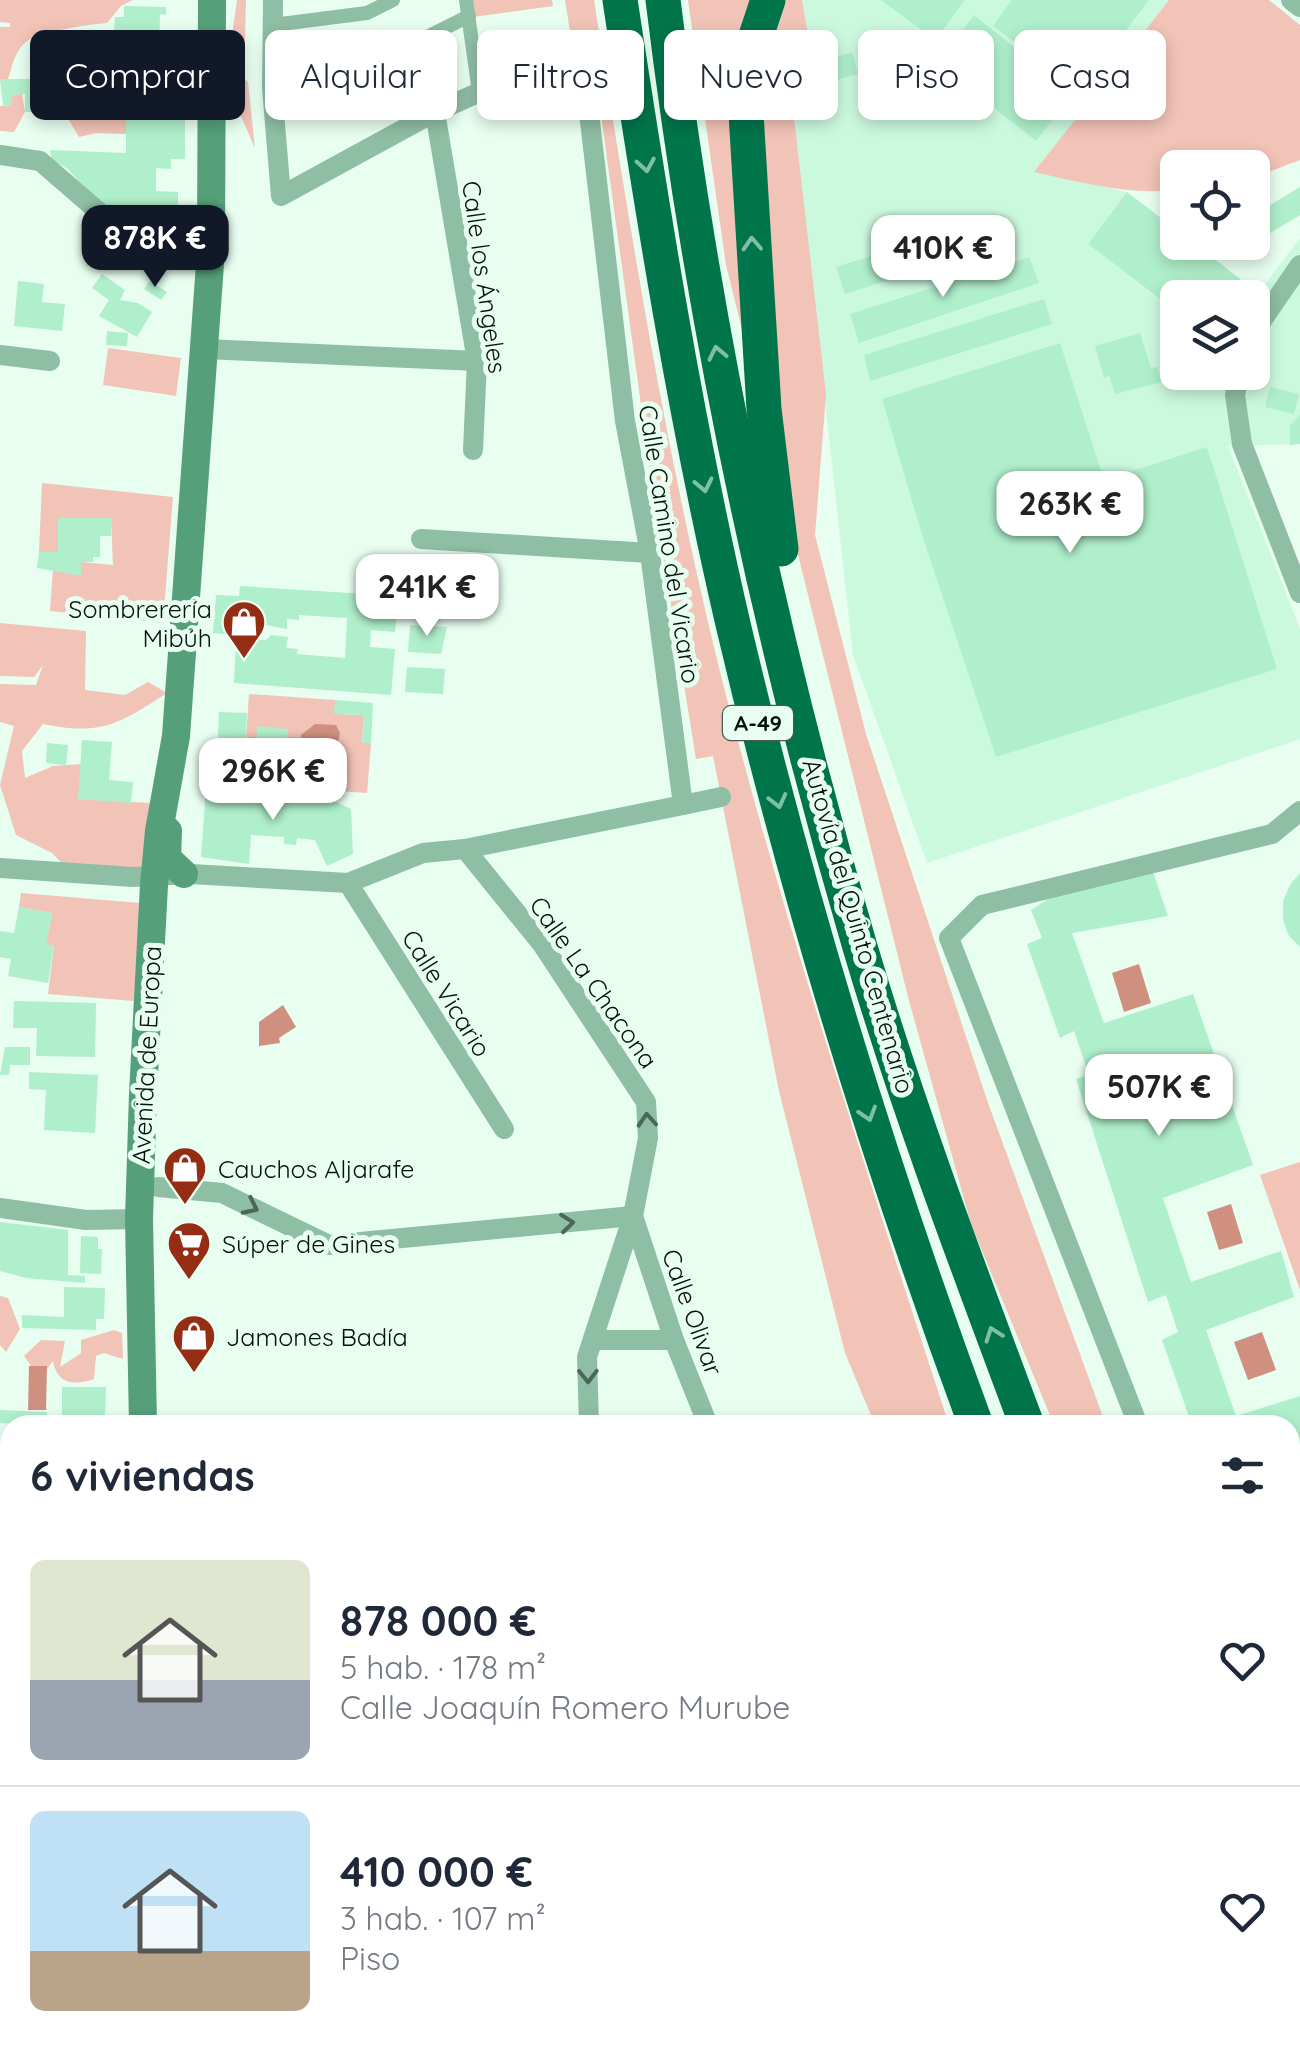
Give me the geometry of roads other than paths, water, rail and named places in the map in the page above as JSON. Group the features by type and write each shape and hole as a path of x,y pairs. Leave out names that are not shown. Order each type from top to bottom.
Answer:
{"highway":[{"name":"Autovía del Quinto Centenario","path":"620,0 682,378 733,623 829,987 890,1186 972,1415"},
{"name":"Autovía del Quinto Centenario","path":"663,0 712,329 774,620 860,948 935,1178 1023,1415"},
{"path":"768,0 752,45 745,98 764,409 782,553 774,620"}],"main road":[{"name":"Avenida de Europa","path":"143,1415 139,1219 142,1130 164,875 159,831 175,743 211,250 212,0"},
{"name":"Avenida de Europa","path":"144,1368 158,1187 162,1045 155,1023 162,891 178,793 175,743"},
{"path":"142,1130 150,1147 150,1179 158,1187"}],"street":[{"path":"273,0 273,30"},
{"path":"273,24 367,13 393,0"},
{"path":"466,0 477,48"},
{"path":"1291,0 1300,7"},
{"path":"440,30 468,16"},
{"path":"275,120 281,196 420,120"},
{"name":"Calle los Ángeles","path":"436,120 477,361 473,450"},
{"name":"Calle Camino del Vicario","path":"590,120 625,421 650,553 683,805"},
{"path":"0,155 40,160 114,225 147,247 211,250"},
{"path":"1270,309 1300,265"},
{"path":"204,349 477,361"},
{"path":"0,355 50,361"},
{"path":"1236,390 1242,444 1300,593"},
{"path":"422,538 650,553"},
{"path":"0,868 348,884 423,853 464,849 721,798"},
{"path":"1134,1415 949,938 982,905 1272,834 1300,812"},
{"name":"Calle La Chacona","path":"464,849 542,944 646,1102 648,1138 633,1216 588,1357 589,1415"},
{"name":"Calle Vicario","path":"348,884 504,1129"},
{"path":"158,1187 222,1193 329,1245 633,1216"},
{"path":"0,1208 86,1220 139,1219"},
{"name":"Calle Olivar","path":"633,1216 674,1340 704,1415"},
{"path":"593,1340 674,1340"}],"place":[{"name":"Sombrerería Mibúh","path":"244,660"},
{"name":"Cauchos Aljarafe","path":"185,1206"},
{"name":"Súper de Gines","path":"189,1281"},
{"name":"Jamones Badía","path":"194,1374"}]}
